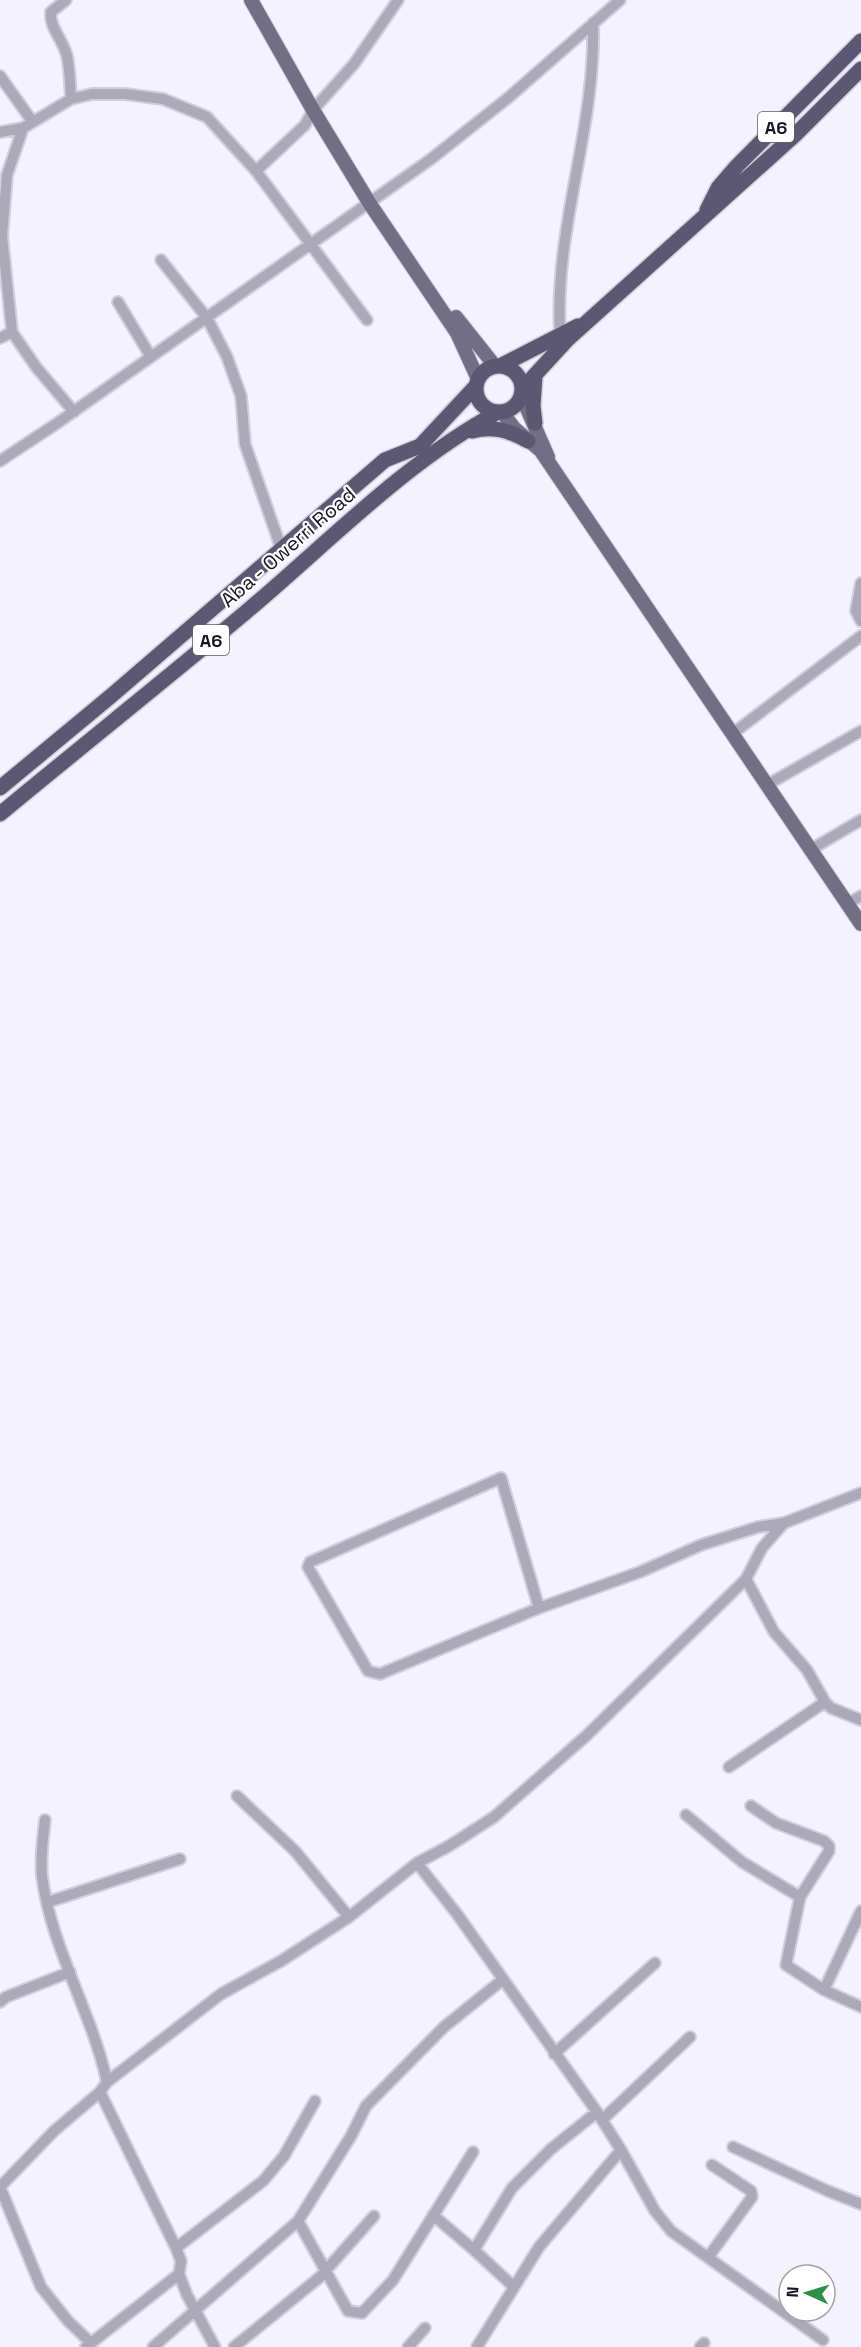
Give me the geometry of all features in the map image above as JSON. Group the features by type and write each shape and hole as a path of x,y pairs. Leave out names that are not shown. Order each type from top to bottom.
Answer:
{"highway":[{"name":"Aba - Owerri Road","path":"701,221 718,188 737,166 861,41"},
{"name":"Aba - Owerri Road","path":"0,814 455,436 514,406 522,392 588,320 796,134 861,69"},
{"name":"Aba - Owerri Road","path":"0,788 111,696 385,460 420,446 477,383 482,372 588,320"},
{"path":"499,365 517,373 522,392"},
{"path":"536,376 533,406 536,423"},
{"path":"477,383 479,401 491,410 500,412"},
{"path":"455,436 494,428 510,431 528,441"}],"main road":[{"path":"251,0 313,111 370,204 457,333 477,383"},
{"path":"423,285 446,303 499,365"},
{"path":"522,392 551,465"},
{"path":"500,412 541,451 551,465 861,924"}],"street":[{"path":"66,0 51,12 50,21 62,41 67,58 71,99"},
{"path":"256,171 306,124 313,111 354,64 398,0"},
{"path":"0,460 74,412 311,243 370,204 508,98 620,0"},
{"path":"560,333 558,294 561,255 589,109 594,59 593,23"},
{"path":"0,76 32,120"},
{"path":"74,412 19,346 12,332 2,236 7,176 23,128 32,120 71,99 92,94 125,94 163,99 207,117 256,171 367,320"},
{"path":"0,132 23,128"},
{"path":"160,260 207,318 227,357 241,396 245,444 281,548"},
{"path":"118,302 151,357"},
{"path":"0,338 12,332"},
{"path":"861,583 856,611 861,621"},
{"path":"732,734 861,636"},
{"path":"767,785 861,731"},
{"path":"810,850 861,820"},
{"path":"847,904 861,896"},
{"path":"539,1608 504,1479 501,1478 363,1536 310,1562 308,1567 368,1671 380,1674 539,1608 583,1594 701,1545 758,1527 784,1523 861,1493"},
{"path":"180,2274 88,2345 41,2287 0,2187 54,2131 100,2092 106,2082 221,1995 281,1961 349,1917 417,1863 449,1846 494,1817 537,1781 746,1579 762,1548 784,1523"},
{"path":"746,1579 774,1632 807,1670 825,1702 831,1708 861,1720"},
{"path":"729,1767 825,1702"},
{"path":"237,1796 295,1851 349,1917"},
{"path":"751,1806 776,1823 829,1845 829,1851 800,1897 786,1965 824,1990 861,2007"},
{"path":"686,1815 742,1862 800,1897"},
{"path":"45,1821 42,1876 48,1902 70,1972 99,2045 106,2082"},
{"path":"48,1902 180,1859"},
{"path":"417,1863 457,1914 501,1981 599,2116 655,2211 671,2231 709,2256 823,2340"},
{"path":"824,1990 861,1911"},
{"path":"554,2054 655,1963"},
{"path":"0,2002 6,1997 70,1972"},
{"path":"153,2347 298,2221 351,2136 366,2106 444,2027 501,1981"},
{"path":"474,2250 512,2188 551,2149 599,2116 690,2037"},
{"path":"100,2092 176,2248 181,2262 180,2274 195,2311 215,2347"},
{"path":"176,2248 263,2181 284,2156 315,2101"},
{"path":"733,2147 861,2204"},
{"path":"477,2347 539,2247 621,2150"},
{"path":"298,2221 348,2311 362,2313 393,2280 473,2152"},
{"path":"709,2256 752,2197 751,2191 712,2165"},
{"path":"433,2215 514,2287"},
{"path":"234,2347 325,2272 374,2216"},
{"path":"408,2347 425,2328"}]}
